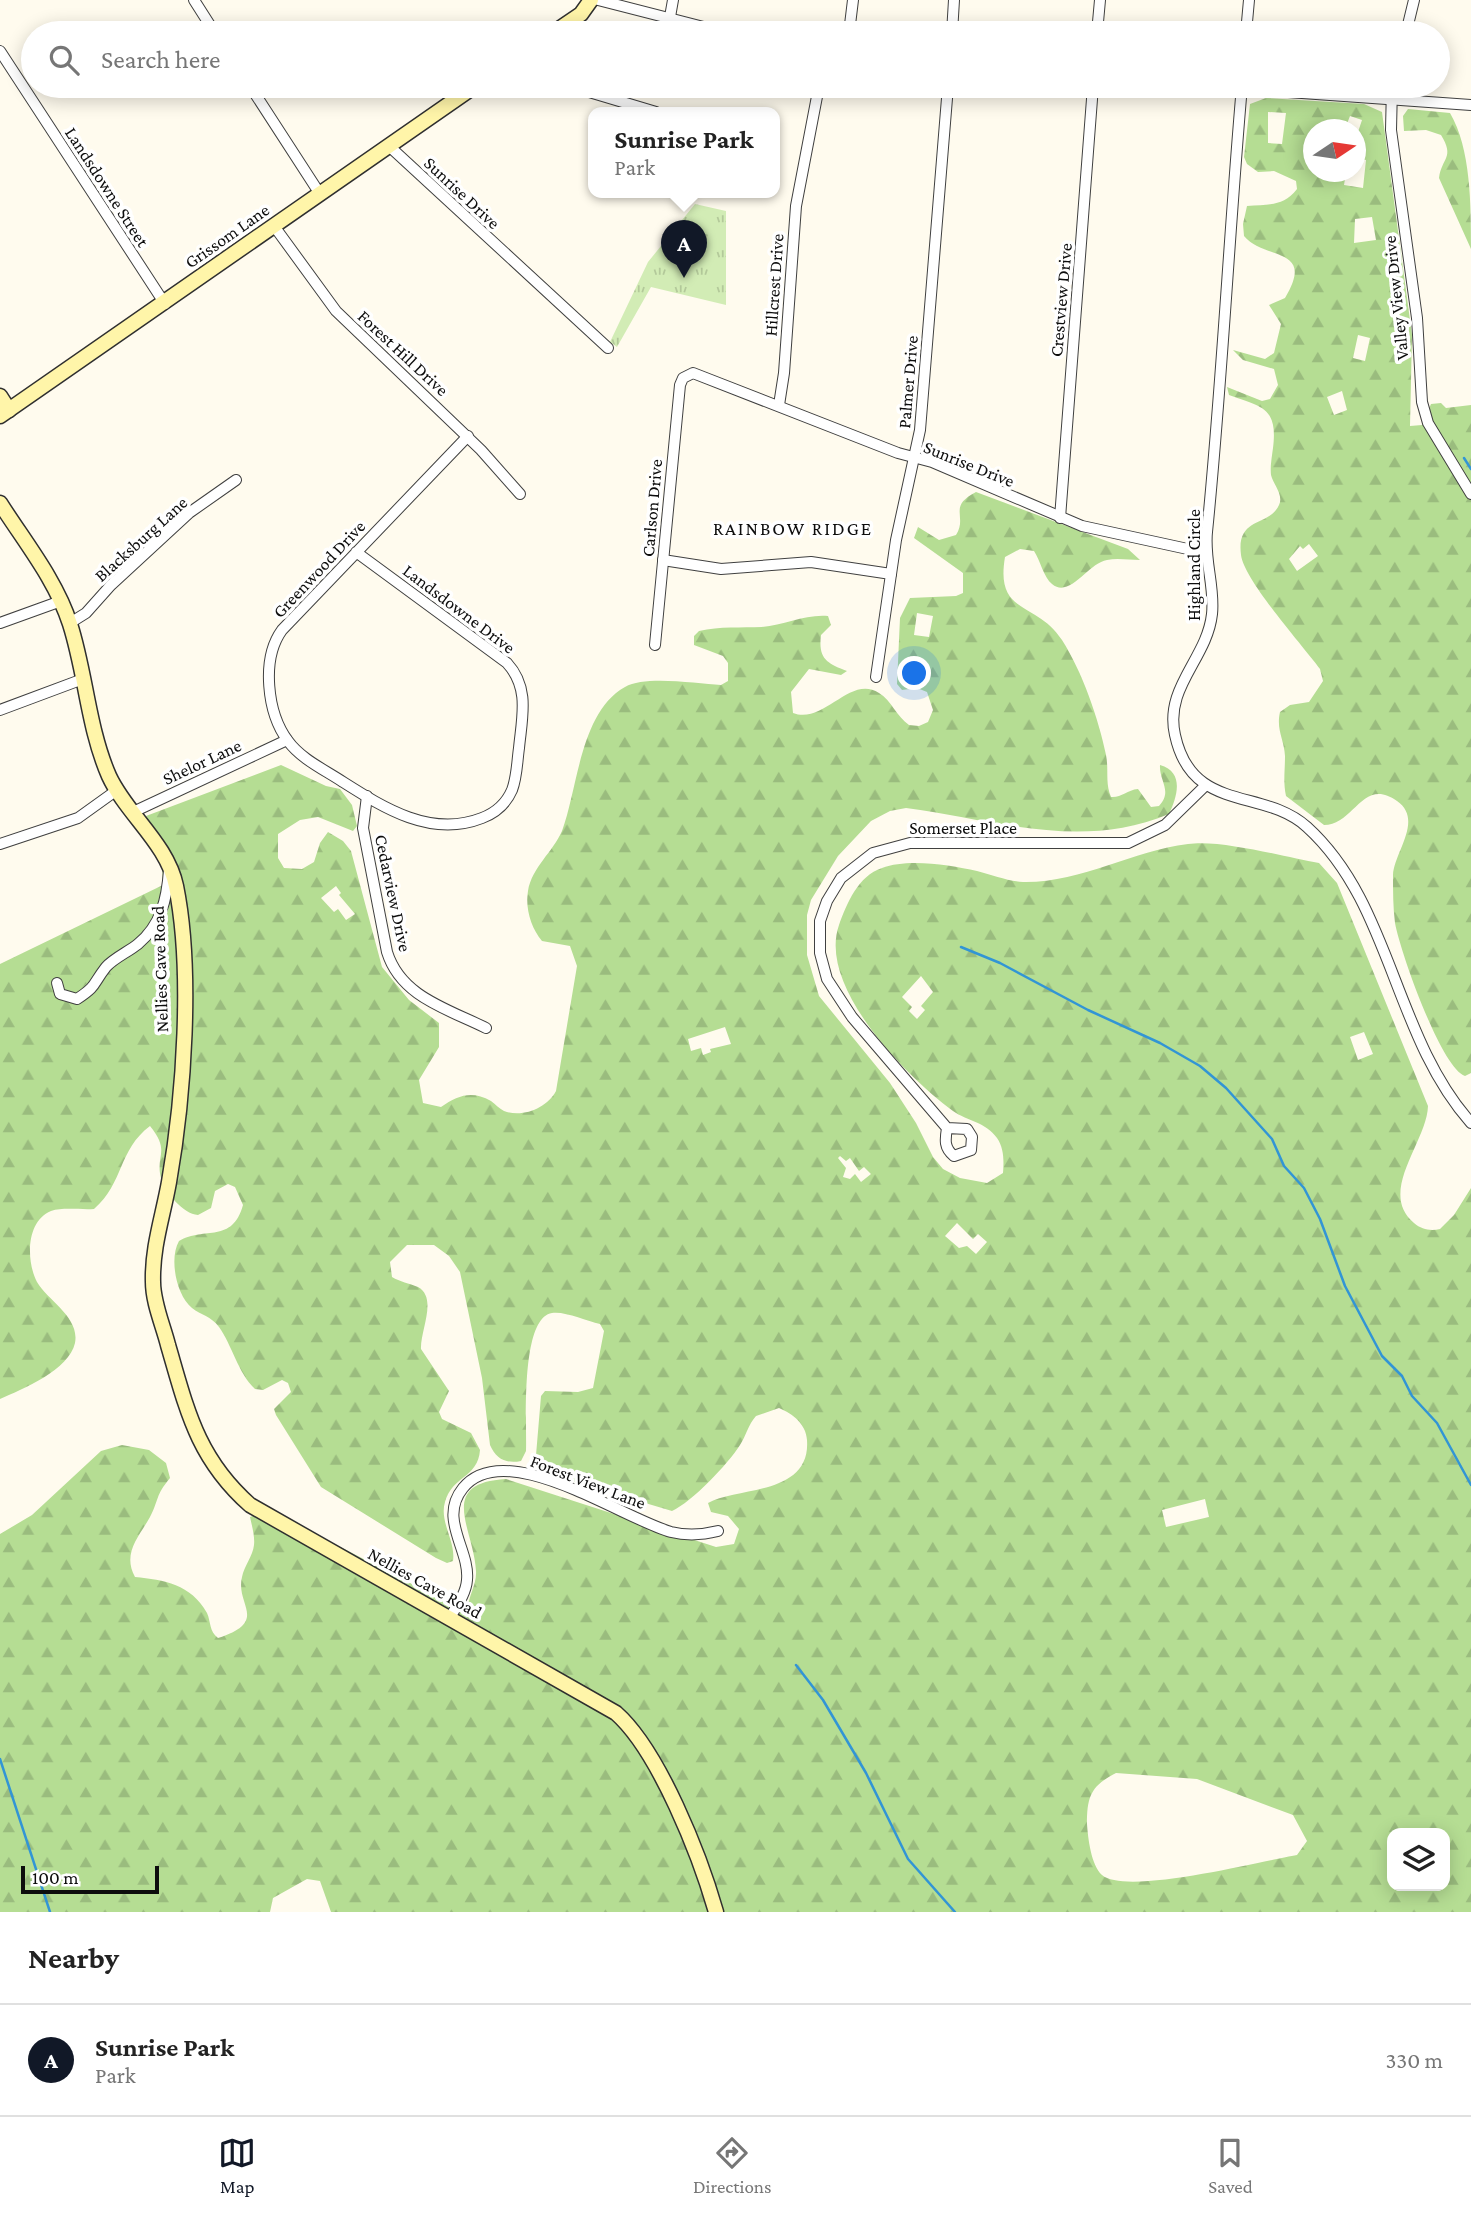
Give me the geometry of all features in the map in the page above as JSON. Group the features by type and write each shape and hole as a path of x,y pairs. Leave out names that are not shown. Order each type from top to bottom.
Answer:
{"street":[{"path":"194,0 207,21"},
{"path":"571,21 581,14 591,0"},
{"path":"597,0 684,21"},
{"path":"670,17 673,0"},
{"path":"850,21 853,0"},
{"path":"953,21 954,0"},
{"path":"1098,21 1100,0"},
{"path":"1248,21 1250,0"},
{"path":"1409,21 1414,0"},
{"name":"Landsdowne Street","path":"0,51 21,83"},
{"name":"Landsdowne Street","path":"31,98 165,304"},
{"path":"258,98 320,194"},
{"name":"Grissom Lane","path":"5,413 458,98"},
{"path":"609,98 639,107"},
{"name":"Hillcrest Drive","path":"779,405 785,373 796,206 817,98"},
{"name":"Palmer Drive","path":"876,677 900,521 916,458 947,98"},
{"name":"Crestview Drive","path":"1060,518 1092,98"},
{"name":"Highland Circle","path":"1241,98 1206,553 1212,593 1210,628 1204,645 1180,685 1173,717 1180,752 1190,769 1206,785 1233,799 1290,814 1308,827 1332,853 1366,910 1423,1052 1444,1088 1471,1123"},
{"path":"1368,98 1471,105"},
{"name":"Valley View Drive","path":"1391,100 1391,130 1418,318 1424,412 1471,494"},
{"name":"Sunrise Drive","path":"389,146 608,348"},
{"name":"Forest Hill Drive","path":"274,226 336,311 468,436 520,494"},
{"name":"Sunrise Drive","path":"686,376 699,373 1095,530 1206,553"},
{"name":"Carlson Drive","path":"655,645 680,385 686,376"},
{"path":"0,396 5,413"},
{"name":"Greenwood Drive","path":"366,796 304,757 287,740 277,720 269,673 274,643 356,552 468,436"},
{"name":"Blacksburg Lane","path":"70,624 86,613 111,585 189,513 236,480"},
{"name":"Nellies Cave Road","path":"0,503 61,601 70,624 100,751 117,790 169,866 175,884 183,961 181,1086 169,1183 157,1228 152,1285 190,1421 224,1482 250,1506 616,1713 633,1728 656,1766 708,1884 716,1912"},
{"name":"Landsdowne Drive","path":"356,552 507,663 518,678 523,701 515,780 506,801 494,812 462,824 437,824 402,815 366,796"},
{"path":"663,560 721,569 811,562 891,574"},
{"path":"0,623 61,601"},
{"path":"0,710 83,679"},
{"name":"Shelor Lane","path":"131,813 287,740"},
{"name":"Somerset Place","path":"947,1128 852,1017 827,979 820,953 820,921 827,901 841,878 873,853 910,843 1128,843 1166,825 1206,785"},
{"path":"0,844 78,818 117,790"},
{"name":"Cedarview Drive","path":"366,796 363,828 387,952 394,970 404,983 419,995 486,1028"},
{"path":"57,983 61,994 77,999 96,986 107,966 139,944 158,921 167,890 169,866"},
{"name":"Forest View Lane","path":"449,1619 467,1580 453,1526 456,1499 464,1486 485,1472 510,1469 597,1499 670,1531 696,1535 718,1531"}],"green space":[{"path":"1266,98 1364,104 1382,112 1412,335 1410,426 1422,425 1431,404 1441,403 1446,408 1471,405 1471,1073 1465,1076 1455,1068 1445,1053 1423,1007 1395,923 1393,875 1408,827 1405,809 1385,795 1375,794 1343,818 1324,825 1286,796 1280,712 1290,705 1309,702 1323,681 1320,669 1252,580 1241,555 1243,534 1274,512 1280,497 1271,475 1274,434 1270,416 1259,406 1229,395 1227,387 1262,401 1270,399 1278,385 1274,369 1243,360 1233,350 1265,359 1274,353 1281,324 1269,305 1285,298 1295,270 1291,262 1284,257 1253,244 1244,236 1243,224 1247,206 1281,202 1297,189 1296,181 1274,171 1258,172 1247,164 1244,157 1250,104","holes":["1268,112 1286,113 1282,144 1268,143","1372,217 1376,240 1354,243 1355,219","1358,335 1370,338 1365,361 1353,358","1342,391 1347,410 1334,415 1327,397","1309,544 1318,556 1297,571 1289,559 1300,546 1303,549"]},
{"path":"1408,109 1450,113 1457,127 1466,160 1471,249 1439,178 1447,153 1445,143 1441,135 1426,130 1404,131 1403,116"},
{"path":"695,204 726,211 726,305 651,287 617,347 610,342 648,262"},
{"path":"976,492 1128,549 1140,560 1107,560 1093,567 1072,584 1059,587 1047,578 1034,551 1020,549 1005,557 1004,576 1006,589 1012,599 1052,627 1076,666 1103,741 1111,797 1138,789 1151,807 1159,806 1165,796 1160,765 1168,768 1176,779 1174,800 1169,814 1136,825 1103,830 1070,832 1038,829 906,808 890,811 871,821 838,856 811,900 807,915 807,955 819,996 890,1083 916,1123 933,1157 943,1169 960,1178 987,1183 1003,1173 1002,1150 997,1138 987,1128 953,1111 913,1077 871,1029 841,976 836,949 839,925 850,899 866,877 892,865 916,863 966,869 1023,882 1044,881 1086,872 1167,848 1202,843 1235,846 1319,863 1337,883 1428,1106 1426,1120 1402,1182 1400,1197 1404,1211 1420,1227 1440,1229 1454,1215 1471,1188 1471,1912 331,1912 320,1881 307,1879 273,1898 270,1912 0,1912 0,1534 32,1515 101,1451 122,1445 149,1450 166,1463 170,1478 134,1546 131,1568 135,1577 176,1585 193,1596 207,1613 218,1638 234,1632 247,1619 241,1587 243,1573 254,1545 250,1517 269,1510 468,1613 476,1571 464,1511 465,1499 472,1489 485,1482 506,1479 716,1547 734,1544 739,1529 728,1516 711,1512 708,1503 785,1480 797,1471 805,1458 807,1440 798,1420 779,1408 756,1416 740,1445 718,1472 689,1500 672,1511 538,1471 535,1467 541,1396 545,1391 578,1392 593,1388 604,1331 600,1324 552,1313 542,1319 530,1352 526,1397 526,1451 521,1461 502,1459 490,1445 482,1378 460,1272 449,1256 434,1245 407,1245 390,1262 392,1277 418,1287 427,1299 421,1349 449,1391 439,1412 442,1419 471,1433 480,1450 475,1466 448,1493 445,1502 444,1517 453,1561 447,1563 436,1558 321,1487 274,1409 291,1392 288,1383 282,1380 263,1390 255,1389 244,1375 219,1327 186,1302 178,1286 174,1266 179,1241 225,1230 238,1217 243,1205 235,1187 228,1184 215,1191 211,1208 198,1215 181,1207 163,1184 160,1142 150,1126 132,1145 111,1188 94,1209 51,1211 37,1223 30,1242 33,1273 42,1289 73,1325 75,1343 71,1353 55,1370 0,1399 0,964 163,885 162,862 141,832 146,816 281,765 326,786 340,789 352,805 357,826 353,831 318,817 300,820 278,834 278,858 284,868 302,869 314,862 320,843 328,832 343,841 351,851 382,967 409,1000 439,1023 439,1047 419,1080 423,1103 441,1107 453,1099 471,1095 491,1101 511,1113 541,1107 556,1091 577,966 570,946 542,941 538,936 528,911 527,897 534,874 562,831 583,752 598,714 610,699 634,683 658,681 721,685 728,681 728,663 723,656 694,645 694,636 699,631 762,627 828,616 831,625 821,635 821,650 825,659 847,671 841,675 809,669 791,692 793,713 804,715 815,712 847,694 868,689 883,696 909,725 919,726 928,722 933,710 927,692 917,688 902,690 897,684 900,618 910,598 956,596 963,593 963,573 914,538 918,527 939,540 956,535 962,502","holes":["917,613 933,616 929,637 914,635","336,886 341,893 339,895 355,914 346,920 338,909 334,912 321,898","921,976 933,992 921,1006 925,1010 917,1019 909,1011 912,1007 902,997","725,1027 731,1044 710,1049 711,1052 703,1055 701,1048 691,1051 688,1039","1364,1032 1373,1054 1358,1060 1350,1037","840,1156 846,1161 850,1158 859,1171 864,1167 871,1174 861,1182 855,1174 850,1179 843,1177 846,1168 838,1158","957,1223 973,1239 978,1234 987,1242 976,1254 967,1246 959,1248 945,1236","1205,1499 1209,1517 1166,1527 1162,1510","1116,1773 1197,1779 1293,1815 1307,1841 1297,1855 1226,1870 1138,1882 1116,1880 1098,1871 1087,1830 1090,1799 1101,1783"]}],"waterway":[{"path":"1464,458 1471,469"},
{"path":"961,947 1000,963 1088,1010 1160,1043 1200,1066 1226,1088 1272,1139 1284,1166 1304,1188 1320,1219 1345,1286 1382,1356 1402,1376 1412,1396 1437,1423 1471,1485"},
{"path":"796,1665 823,1700 866,1773 908,1859 955,1912"},
{"path":"0,1759 50,1912"}],"place":[{"name":"Sunrise Park","path":"684,278"}],"district":[{"name":"RAINBOW RIDGE","path":"793,528"}]}
